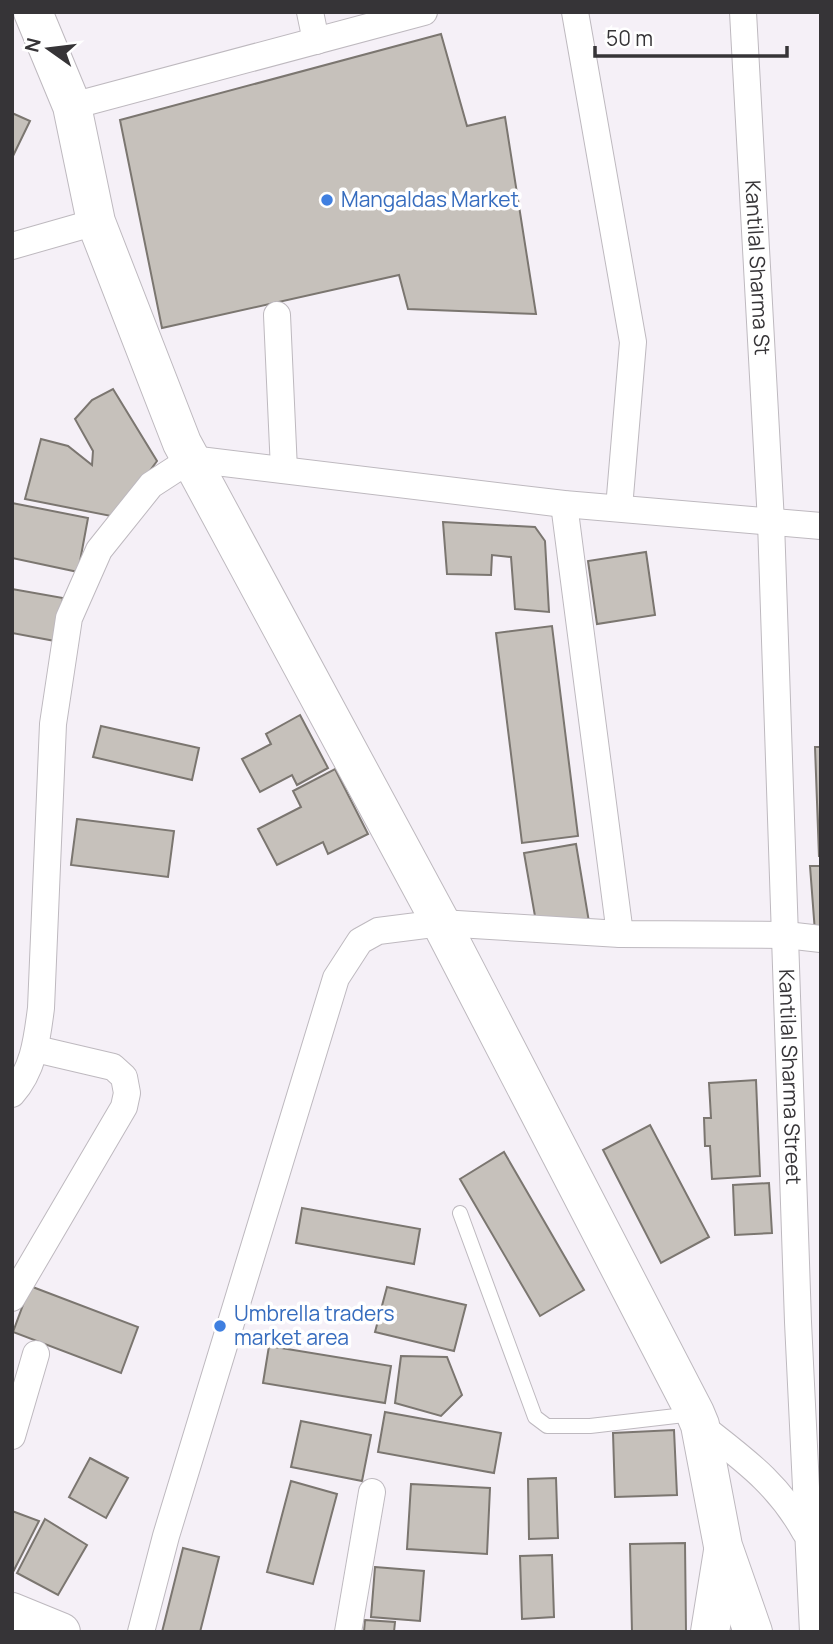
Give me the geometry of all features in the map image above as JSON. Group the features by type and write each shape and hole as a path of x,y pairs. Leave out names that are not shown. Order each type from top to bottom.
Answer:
{"street":[{"path":"33,12 72,106 96,222 182,443 441,923 697,1419 723,1546 753,1632"},
{"path":"310,12 316,41"},
{"path":"72,106 424,12"},
{"path":"575,12 633,342 619,508"},
{"name":"Kantilal Sharma St","path":"743,12 771,522"},
{"path":"12,246 96,222"},
{"path":"277,315 284,470"},
{"path":"12,1094 22,1083 36,1049 41,1008 53,724 69,618 99,550 151,485 191,459 564,503 821,526"},
{"path":"564,503 620,934"},
{"name":"Kantilal Sharma Street","path":"771,522 786,935 809,1322 807,1535 813,1632"},
{"path":"141,1632 166,1536 336,978 360,941 378,931 441,923 620,934 786,935 821,939"},
{"path":"12,1298 124,1107 127,1093 124,1077 113,1068 36,1049"},
{"path":"12,1436 36,1354"},
{"path":"697,1419 761,1473 791,1506 807,1535"},
{"path":"348,1632 372,1492"},
{"path":"710,1632 723,1546"},
{"path":"12,1612 54,1631"}],"lane":[{"path":"460,1213 535,1417 547,1426 697,1419"}],"building":[{"name":"Mangaldas Market","path":"441,34 467,126 505,117 536,314 408,309 399,275 162,328 120,120"},
{"path":"12,113 30,121 12,158"},
{"path":"113,389 157,461 116,517 25,499 41,439 68,446 92,465 93,451 75,419 92,400"},
{"path":"12,503 88,518 78,572 12,558"},
{"path":"443,522 535,527 545,541 549,612 515,609 511,557 492,555 491,575 447,574"},
{"path":"646,552 655,615 597,624 588,561"},
{"path":"12,589 63,598 55,641 12,633"},
{"path":"552,626 578,836 522,843 496,633"},
{"path":"300,715 328,768 297,785 292,775 260,792 242,759 271,744 266,734"},
{"path":"101,726 199,748 192,780 93,757"},
{"path":"815,747 821,747 819,857"},
{"path":"335,769 368,834 328,854 323,842 277,865 258,829 301,807 293,791"},
{"path":"77,819 174,831 168,877 71,865"},
{"path":"576,844 589,922 536,922 524,853"},
{"path":"810,866 821,866 821,932 815,932"},
{"path":"756,1080 760,1176 712,1179 710,1146 705,1146 704,1118 711,1118 709,1083"},
{"path":"650,1125 709,1237 661,1263 603,1150"},
{"path":"504,1152 584,1290 540,1316 460,1179"},
{"path":"769,1183 772,1233 735,1235 733,1185"},
{"path":"302,1208 420,1229 414,1264 296,1243"},
{"path":"30,1286 138,1327 121,1373 13,1332"},
{"path":"387,1287 466,1305 454,1351 375,1332"},
{"path":"269,1346 391,1366 385,1403 263,1383"},
{"path":"401,1356 447,1357 462,1395 441,1416 395,1403"},
{"path":"385,1412 501,1433 494,1473 378,1452"},
{"path":"301,1421 371,1435 362,1481 291,1467"},
{"path":"674,1430 677,1495 615,1497 613,1433"},
{"path":"90,1458 128,1478 106,1518 69,1497"},
{"path":"556,1478 558,1538 529,1539 528,1479"},
{"path":"291,1481 337,1494 313,1584 267,1572"},
{"path":"411,1484 490,1488 487,1554 407,1549"},
{"path":"12,1511 39,1521 12,1574"},
{"path":"45,1519 87,1545 58,1595 17,1573"},
{"path":"685,1543 686,1632 632,1632 630,1544"},
{"path":"183,1548 219,1557 200,1632 162,1632"},
{"path":"552,1555 554,1617 522,1619 520,1556"},
{"path":"375,1567 424,1571 420,1621 371,1617"},
{"path":"365,1620 395,1622 394,1632 364,1632"}],"place":[{"name":"Mangaldas Market","path":"327,200"},
{"name":"Umbrella traders market area","path":"220,1326"}]}
